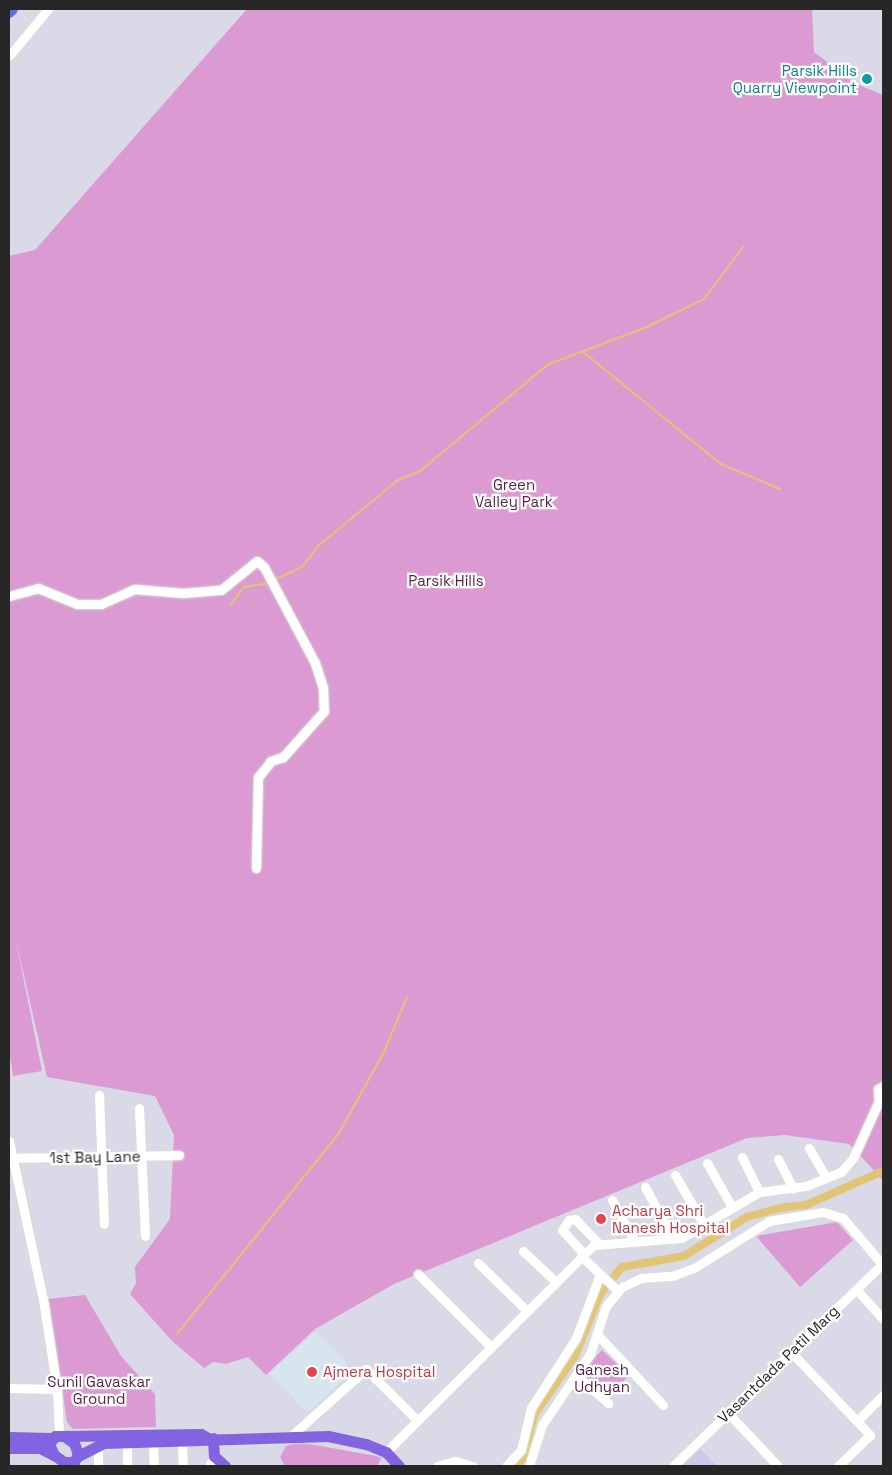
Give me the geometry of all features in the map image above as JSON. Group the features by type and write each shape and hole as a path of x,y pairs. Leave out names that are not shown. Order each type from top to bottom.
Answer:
{"highway":[{"path":"9,12 12,9"}],"main road":[{"path":"9,1437 201,1434 210,1438"},
{"path":"58,1436 49,1444 58,1460"},
{"path":"58,1436 75,1446 77,1460"},
{"path":"9,1448 40,1448 58,1460 70,1463 98,1445 201,1442 210,1438 290,1436 349,1439 386,1452 399,1466"},
{"path":"210,1438 212,1461 226,1466"}],"street":[{"path":"9,56 48,9"},
{"path":"9,596 38,588 77,604 88,605 101,604 134,589 183,593 221,590 257,561 273,581 314,663 323,687 324,711 283,757 271,761 258,777 256,868"},
{"path":"580,1252 599,1244 634,1240 673,1239 704,1225 759,1192 793,1188 826,1178 848,1166 879,1101 878,1089 883,1086"},
{"path":"99,1095 104,1224"},
{"path":"139,1108 145,1236"},
{"path":"9,1141 10,1158 43,1299 57,1389 58,1436"},
{"path":"809,1148 826,1178"},
{"name":"1st Bay Lane","path":"10,1158 178,1155"},
{"path":"742,1157 759,1192"},
{"path":"778,1159 793,1188"},
{"path":"707,1163 732,1207"},
{"path":"675,1175 704,1225"},
{"path":"645,1187 673,1239"},
{"path":"612,1200 634,1240"},
{"path":"506,1466 521,1450 532,1408 610,1283 672,1276 694,1268 769,1221 823,1212 843,1218 882,1263"},
{"path":"599,1244 575,1220 562,1226 562,1230 580,1252 610,1283"},
{"path":"386,1452 555,1281 580,1252 590,1235"},
{"path":"523,1251 555,1281"},
{"path":"478,1263 526,1310"},
{"name":"Vasantdada Patil Marg","path":"673,1466 882,1263"},
{"path":"418,1274 490,1346"},
{"path":"530,1466 542,1425 576,1375 597,1334 606,1306 610,1283"},
{"path":"856,1290 883,1319"},
{"path":"597,1334 663,1405"},
{"path":"791,1352 870,1435 838,1466"},
{"path":"290,1436 366,1369 417,1420"},
{"path":"576,1375 608,1402"},
{"path":"9,1388 57,1389"},
{"path":"857,1421 883,1395"},
{"path":"728,1413 778,1466"},
{"path":"182,1442 183,1466"},
{"path":"127,1443 127,1466"},
{"path":"153,1443 154,1466"},
{"path":"98,1445 98,1466"},
{"path":"437,1466 455,1461 473,1466"}],"shaded area":[{"name":"Ajmera Hospital","path":"316,1331 353,1371 307,1413 270,1373"},
{"path":"700,1449 717,1466 682,1466"}],"green space":[{"name":"Parsik Hills","path":"247,9 812,9 814,52 854,83 883,95 883,1180 849,1144 785,1135 747,1138 394,1284 315,1329 266,1375 248,1357 226,1364 213,1362 204,1368 172,1341 130,1294 136,1283 135,1267 170,1219 174,1135 155,1096 47,1077 15,936 42,1071 13,1076 9,1049 9,256 35,250"},
{"path":"837,1222 853,1240 800,1287 756,1236"},
{"name":"Sunil Gavaskar Ground","path":"85,1295 121,1356 155,1394 156,1427 73,1429 67,1422 48,1299"},
{"name":"Ganesh Udhyan","path":"602,1350 629,1375 602,1405 575,1379"},
{"path":"298,1442 382,1457 377,1466 285,1466 280,1457 286,1446"}],"waterway":[{"path":"274,580 302,567 317,547 398,480 420,471 547,365 647,327 704,299 743,247"},
{"path":"583,352 721,464 780,489"},
{"path":"230,606 244,587 270,583"},
{"path":"177,1334 339,1133 383,1054 407,997"},
{"path":"518,1466 524,1457 534,1415 575,1356 600,1294 622,1267 684,1256 747,1217 780,1208 806,1205 883,1171"}],"place":[{"name":"Parsik Hills Quarry Viewpoint","path":"867,79"},
{"name":"Acharya Shri Nanesh Hospital","path":"601,1219"},
{"name":"Ajmera Hospital","path":"312,1372"}],"park label":[{"name":"Green Valley Park","path":"514,492"}]}
